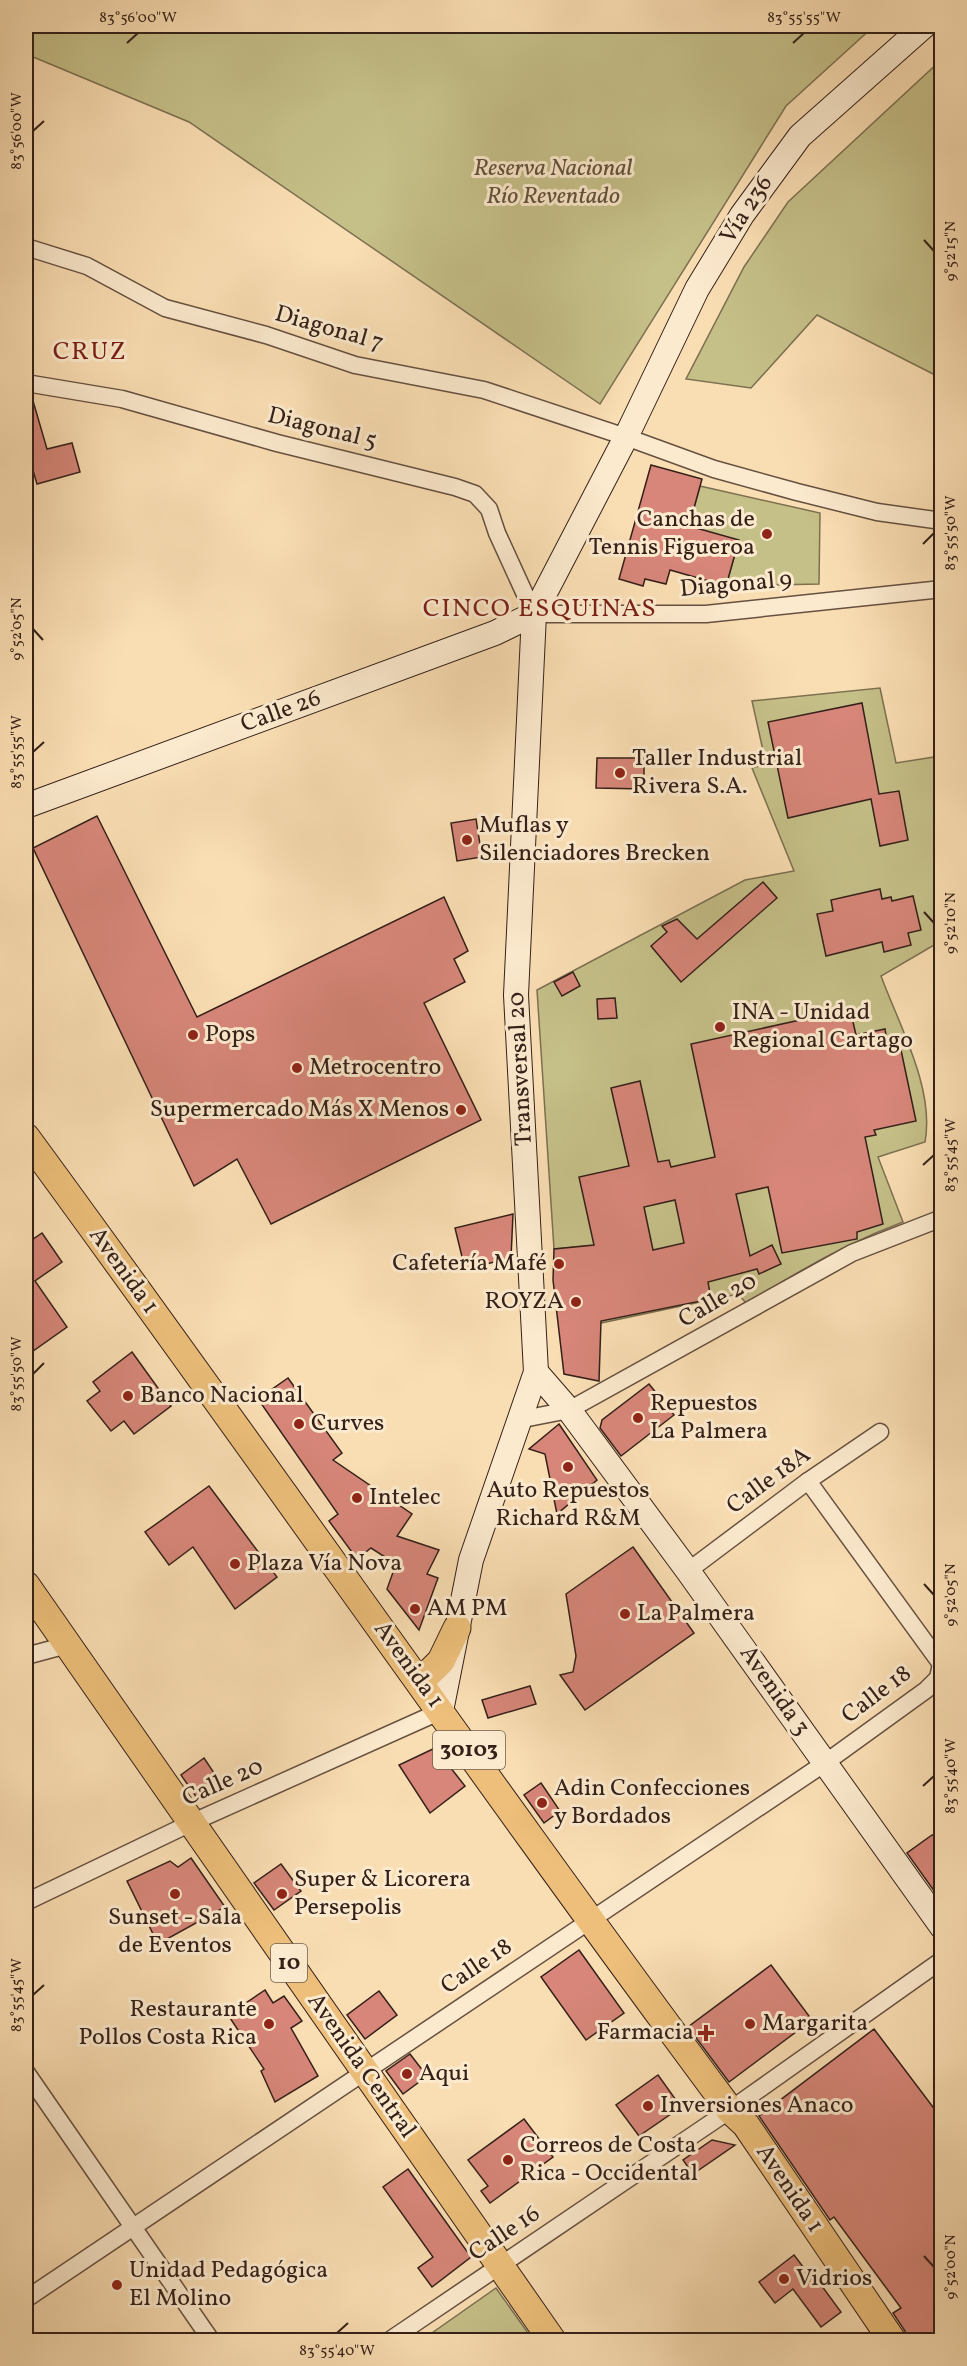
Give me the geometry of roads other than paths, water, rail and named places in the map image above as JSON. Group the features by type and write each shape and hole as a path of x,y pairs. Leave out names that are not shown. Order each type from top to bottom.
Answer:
{"main road":[{"name":"Avenida 1","path":"26,1137 441,1711 589,1921 730,2110 746,2125 891,2340"},
{"name":"Avenida Central","path":"26,1585 552,2340"},
{"path":"420,1682 441,1661 457,1628"}],"street":[{"name":"Vía 236","path":"626,437 697,289 775,167 800,136 924,26"},
{"name":"Diagonal 7","path":"26,247 87,266 165,309 266,335 355,364 484,390 626,437 714,470 877,512 942,521"},
{"name":"Diagonal 5","path":"26,383 122,399 278,444 455,487 475,494 489,509 497,533 534,614"},
{"name":"Transversal 20","path":"441,1711 471,1560 536,1372 516,995 534,614 626,437"},
{"name":"Diagonal 9","path":"534,614 706,614 942,588"},
{"name":"Calle 26","path":"26,806 495,633 534,614"},
{"name":"Calle 20","path":"518,1420 569,1410 698,1341 852,1254 942,1218"},
{"name":"Avenida 3","path":"536,1372 569,1410 688,1571 942,1927"},
{"name":"Calle 18A","path":"688,1571 808,1481 880,1432"},
{"path":"808,1481 941,1664"},
{"path":"26,1656 67,1645"},
{"name":"Calle 18","path":"26,2299 825,1763 926,1690 938,1678 941,1664"},
{"name":"Calle 20","path":"26,1902 191,1823 441,1711"},
{"name":"Calle 16","path":"390,2340 730,2110 942,1960"},
{"path":"26,2072 211,2340"}],"place":[{"name":"Canchas de Tennis Figueroa","path":"767,534"},
{"name":"Taller Industrial Rivera S.A.","path":"620,773"},
{"name":"Muflas y Silenciadores Brecken","path":"467,840"},
{"name":"INA - Unidad Regional Cartago","path":"720,1027"},
{"name":"Pops","path":"193,1035"},
{"name":"Metrocentro","path":"297,1068"},
{"name":"Supermercado Más X Menos","path":"461,1110"},
{"name":"Cafetería Mafé","path":"559,1264"},
{"name":"ROYZA","path":"576,1302"},
{"name":"Banco Nacional","path":"128,1396"},
{"name":"Repuestos La Palmera","path":"638,1418"},
{"name":"Curves","path":"299,1424"},
{"name":"Auto Repuestos Richard R&M","path":"568,1467"},
{"name":"Intelec","path":"357,1498"},
{"name":"Plaza Vía Nova","path":"235,1564"},
{"name":"AM PM","path":"415,1609"},
{"name":"La Palmera","path":"625,1614"},
{"name":"Adin Confecciones y Bordados","path":"542,1803"},
{"name":"Sunset - Sala de Eventos","path":"175,1894"},
{"name":"Super & Licorera Persepolis","path":"282,1894"},
{"name":"Restaurante Pollos Costa Rica","path":"269,2024"},
{"name":"Margarita","path":"750,2024"},
{"name":"Farmacia","path":"706,2033"},
{"name":"Aqui","path":"407,2074"},
{"name":"Inversiones Anaco","path":"648,2106"},
{"name":"Correos de Costa Rica - Occidental","path":"508,2160"},
{"name":"Vidrios","path":"784,2279"},
{"name":"Unidad Pedagógica El Molino","path":"117,2285"}],"district":[{"name":"CRUZ","path":"90,352"},
{"name":"CINCO ESQUINAS","path":"540,609"}],"park label":[{"name":"Reserva Nacional Río Reventado","path":"553,183"}]}
